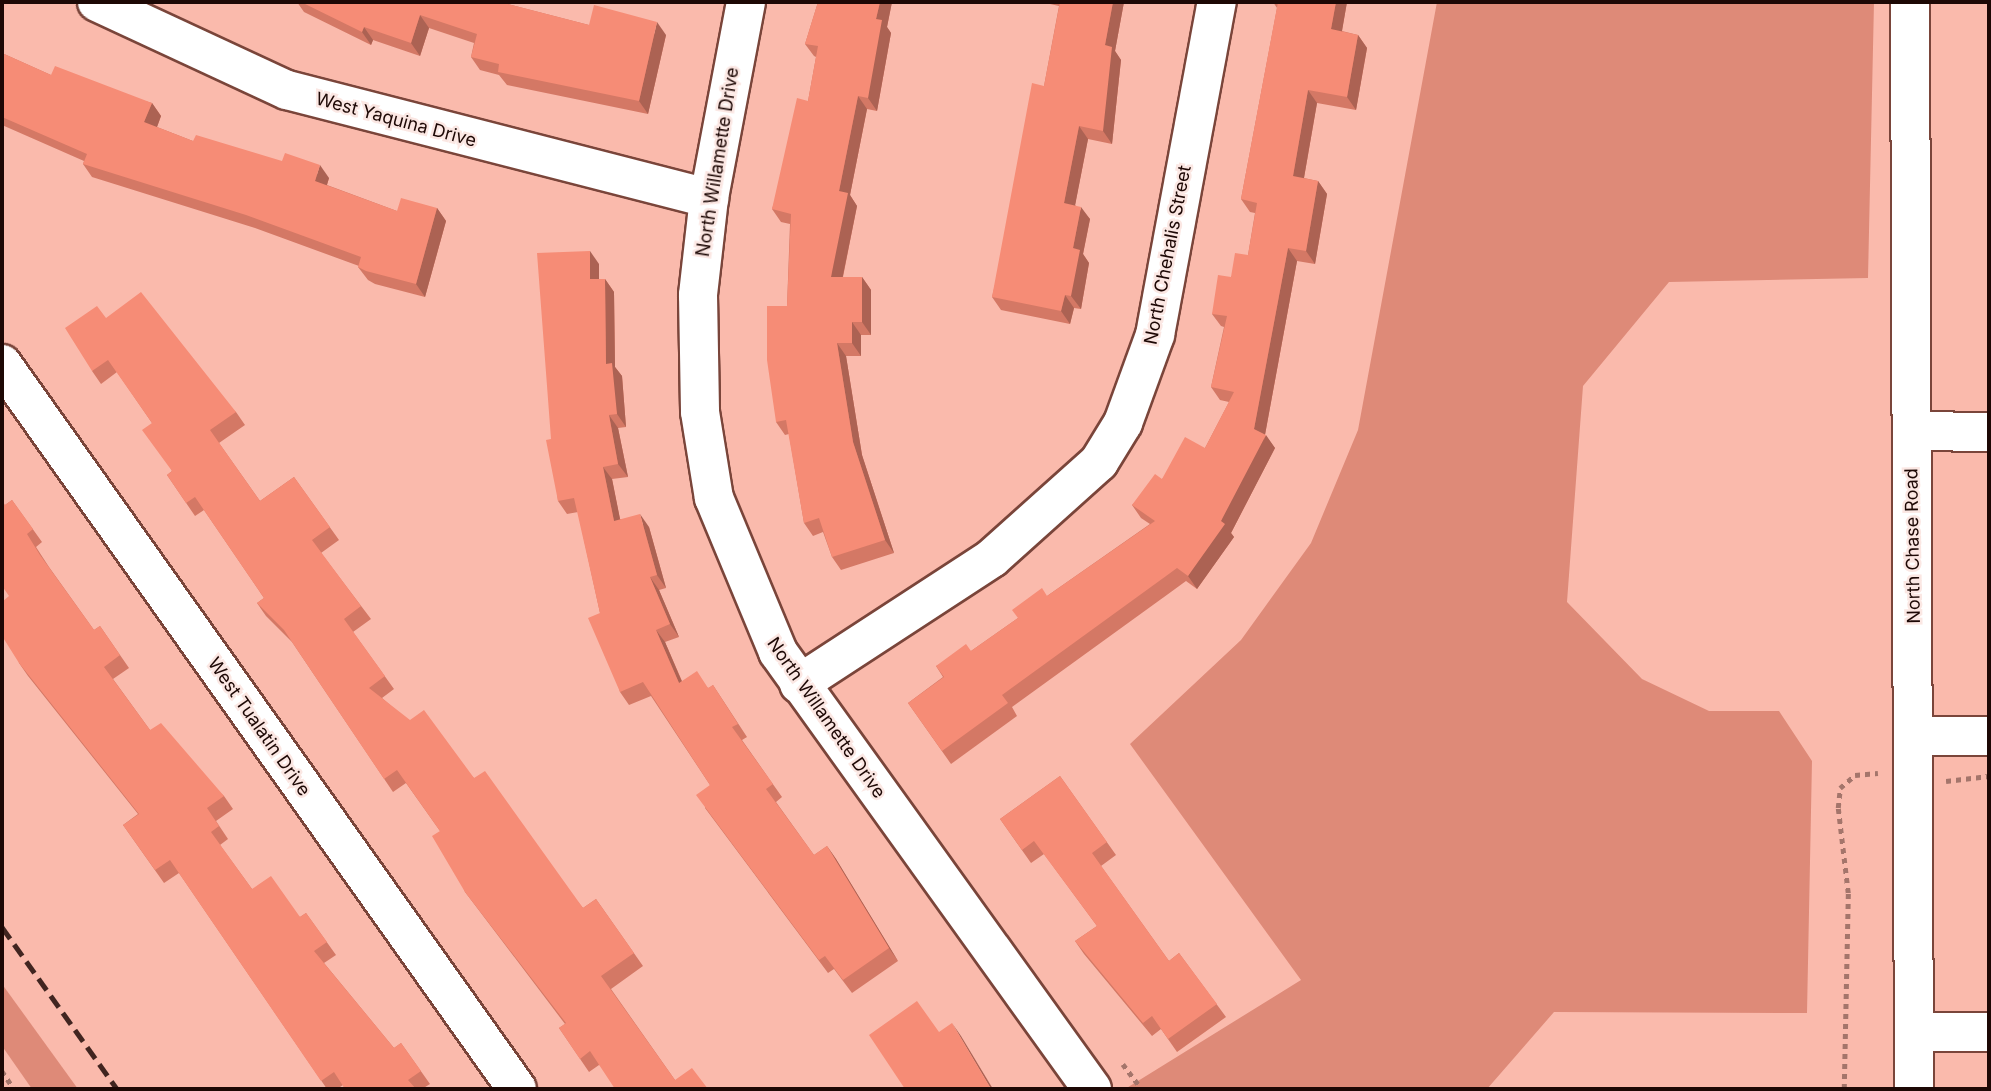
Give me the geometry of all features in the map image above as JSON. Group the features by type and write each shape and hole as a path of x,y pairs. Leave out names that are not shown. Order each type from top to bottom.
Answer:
{"street":[{"name":"West Yaquina Drive","path":"97,2 287,90 709,198"},
{"name":"North Willamette Drive","path":"746,2 709,198 698,295 705,455 744,582 799,684 1092,1089"},
{"name":"North Chehalis Street","path":"799,684 992,558 1090,471 1111,443 1155,335 1217,2"},
{"name":"North Chase Road","path":"1910,2 1916,736 1914,1089"},
{"name":"West Tualatin Drive","path":"2,364 517,1089"},
{"path":"1912,431 1989,432"},
{"path":"1916,736 1989,736"},
{"path":"1914,1032 1989,1031"}],"path":[{"path":"1844,1089 1848,892 1838,808 1840,788 1867,772"},
{"path":"1966,783 1989,776"},
{"path":"1123,1064 1142,1089"},
{"path":"2,1071 14,1089"}],"shaded area":[{"path":"1437,2 1874,2 1868,278 1669,282 1583,386 1567,602 1642,679 1709,711 1779,711 1812,761 1807,1013 1554,1012 1487,1089 1125,1089 1301,980 1130,744 1241,640 1311,543 1358,430"},
{"path":"2,984 78,1089 32,1089 2,1046"}],"building":[{"path":"301,2 500,2 589,25 594,5 657,22 639,101 498,72 499,64 471,57 477,34 420,15 411,43 364,27 362,32"},
{"path":"818,2 880,2 876,19 882,20 868,98 858,96 839,191 848,193 831,277 862,277 862,322 852,322 852,343 837,343 853,442 885,540 832,557 819,518 804,523 786,420 776,422 767,360 767,306 787,306 791,214 772,209 797,98 808,101 818,46 805,44"},
{"path":"1060,2 1113,2 1105,45 1112,47 1103,131 1079,126 1064,203 1081,207 1073,248 1080,250 1071,296 1065,295 1061,311 992,297 1032,83 1044,86"},
{"path":"1278,2 1336,2 1331,29 1358,35 1347,97 1308,90 1293,176 1318,181 1306,251 1288,248 1254,429 1266,435 1221,521 1225,524 1188,576 1177,568 1002,695 1008,703 942,751 908,703 944,677 936,666 966,644 971,651 1018,618 1012,610 1042,588 1047,596 1155,521 1132,505 1155,474 1162,479 1185,437 1205,448 1234,392 1211,387 1227,316 1212,314 1218,275 1231,277 1235,253 1248,255 1257,203 1241,199"},
{"path":"2,53 51,75 55,66 152,103 144,122 193,141 196,135 282,161 285,153 320,165 315,181 397,211 401,198 437,208 416,284 366,271 358,267 361,257 246,215 83,164 87,154 2,117"},
{"path":"590,251 590,279 605,279 606,364 612,363 617,414 609,415 618,464 603,467 614,521 640,514 657,575 650,577 670,624 656,630 679,683 697,671 708,688 713,685 738,724 732,727 773,784 766,789 814,855 827,846 889,948 843,980 825,956 819,960 696,795 710,785 643,682 620,692 588,618 600,613 574,498 558,501 546,440 551,439 537,253"},
{"path":"141,292 236,412 210,430 260,501 294,477 330,527 312,540 361,606 344,619 385,676 369,688 410,720 424,710 474,778 485,771 583,908 596,899 634,953 601,976 675,1080 692,1068 708,1089 615,1089 590,1051 580,1059 559,1028 566,1023 465,892 432,836 440,831 397,770 384,779 284,630 257,603 264,598 195,497 186,503 167,475 172,471 142,430 152,423 108,360 92,371 65,328 97,306 106,318"},
{"path":"2,500 5,505 12,500 33,529 27,534 40,555 94,630 100,626 120,655 104,667 150,730 161,723 224,796 207,808 219,826 211,832 252,889 271,876 300,917 306,913 327,942 314,951 394,1048 401,1043 421,1071 408,1080 416,1089 345,1089 334,1072 321,1081 170,860 155,870 123,825 139,814 19,663 2,636 2,602 9,596 2,586"},
{"path":"1060,776 1107,842 1092,853 1169,961 1179,953 1217,1004 1168,1039 1152,1016 1143,1023 1075,941 1097,926 1034,841 1022,850 1000,819"},
{"path":"917,1001 939,1032 952,1023 991,1089 905,1089 869,1035"}],"railway":[{"path":"2,927 117,1089"}]}
